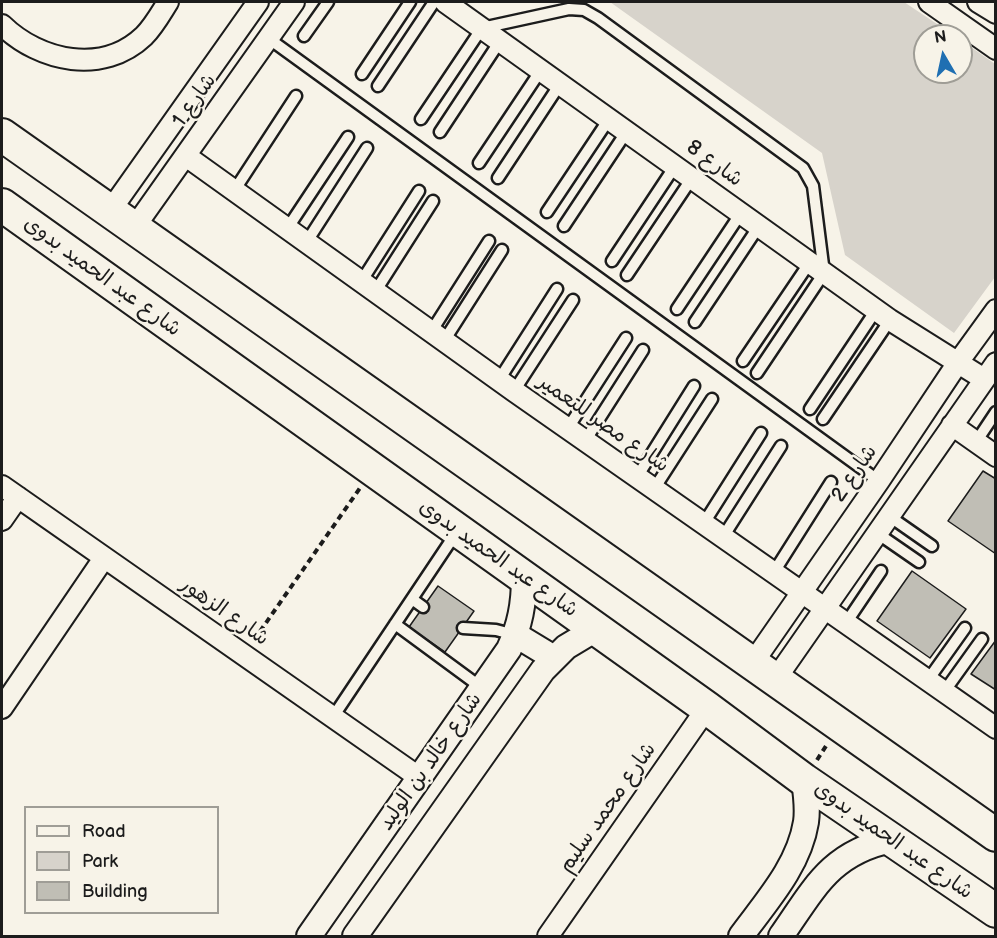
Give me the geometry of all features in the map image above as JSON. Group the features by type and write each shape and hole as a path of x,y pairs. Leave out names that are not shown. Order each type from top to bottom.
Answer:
{"main road":[{"path":"2,135 996,835"},
{"name":"شارع عبد الحميد بدوى","path":"2,206 596,628 804,780 996,911"}],"street":[{"path":"2,25 21,41 40,50 76,61 95,60 114,55 131,46 146,34 168,2"},
{"name":"شارع 1","path":"122,219 258,2"},
{"name":"شارع 1","path":"122,219 186,156 294,2"},
{"name":"شارع 8","path":"445,2 883,315 959,361 990,371"},
{"path":"929,2 996,49"},
{"path":"978,2 996,14"},
{"name":"شارع مصر للتعمير","path":"186,156 585,441 996,728"},
{"name":"شارع 2","path":"764,672 802,592 996,310"},
{"path":"764,672 825,608 990,371"},
{"path":"952,425 996,456"},
{"path":"2,520 10,491"},
{"name":"شارع الزهور","path":"10,491 420,778"},
{"path":"2,708 104,558"},
{"name":"شارع خالد بن الوليد","path":"309,936 509,649 521,618 524,577"},
{"name":"شارع خالد بن الوليد","path":"355,936 532,685 566,647 596,628"},
{"path":"516,635 554,658"},
{"name":"شارع محمد سليم","path":"548,936 707,708"},
{"path":"741,936 796,855 806,822 807,804 804,780"},
{"path":"781,936 827,872 856,850 891,840"},
{"path":"796,855 804,852 813,853 820,857 827,872"}],"lane":[{"path":"304,36 328,2"},
{"path":"362,74 410,2"},
{"path":"378,86 434,2"},
{"path":"421,119 482,28 569,9 584,10 803,168 813,186 817,267 758,373"},
{"path":"268,39 879,481"},
{"path":"440,132 500,41"},
{"path":"479,163 541,70"},
{"path":"498,178 560,84"},
{"path":"234,191 296,96"},
{"path":"547,212 609,118"},
{"path":"564,225 627,131"},
{"path":"287,229 348,137"},
{"path":"306,243 367,148"},
{"path":"612,261 675,166"},
{"path":"627,275 692,178"},
{"path":"368,287 419,191"},
{"path":"368,287 433,201"},
{"path":"677,309 741,213"},
{"path":"695,322 759,226"},
{"path":"437,336 489,241"},
{"path":"437,336 502,250"},
{"path":"743,361 817,267"},
{"path":"507,385 557,289"},
{"path":"507,385 573,300"},
{"path":"810,409 883,315"},
{"path":"823,419 883,315"},
{"path":"568,428 626,338"},
{"path":"585,441 643,350"},
{"path":"637,477 694,386"},
{"path":"654,489 712,399"},
{"path":"976,442 996,412"},
{"path":"704,524 761,433"},
{"path":"723,537 781,446"},
{"path":"774,572 831,482"},
{"path":"889,516 932,546"},
{"path":"333,717 457,531"},
{"path":"877,533 919,562"},
{"path":"846,623 881,571"},
{"path":"412,599 423,607"},
{"path":"395,624 482,688"},
{"path":"462,628 496,630 516,635"},
{"path":"928,680 965,628"},
{"path":"945,692 982,639"}],"path":[{"path":"244,655 372,471"},
{"path":"804,780 839,725"}],"green space":[{"path":"610,2 904,2 937,24 913,24 913,84 973,84 973,48 995,64 995,277 954,333 845,255 822,153"}],"building":[{"path":"983,471 996,479 996,554 948,521"},
{"path":"912,571 966,609 930,658 877,621"},
{"path":"438,586 474,611 445,652 409,627"},
{"path":"996,640 996,690 971,674"}]}
